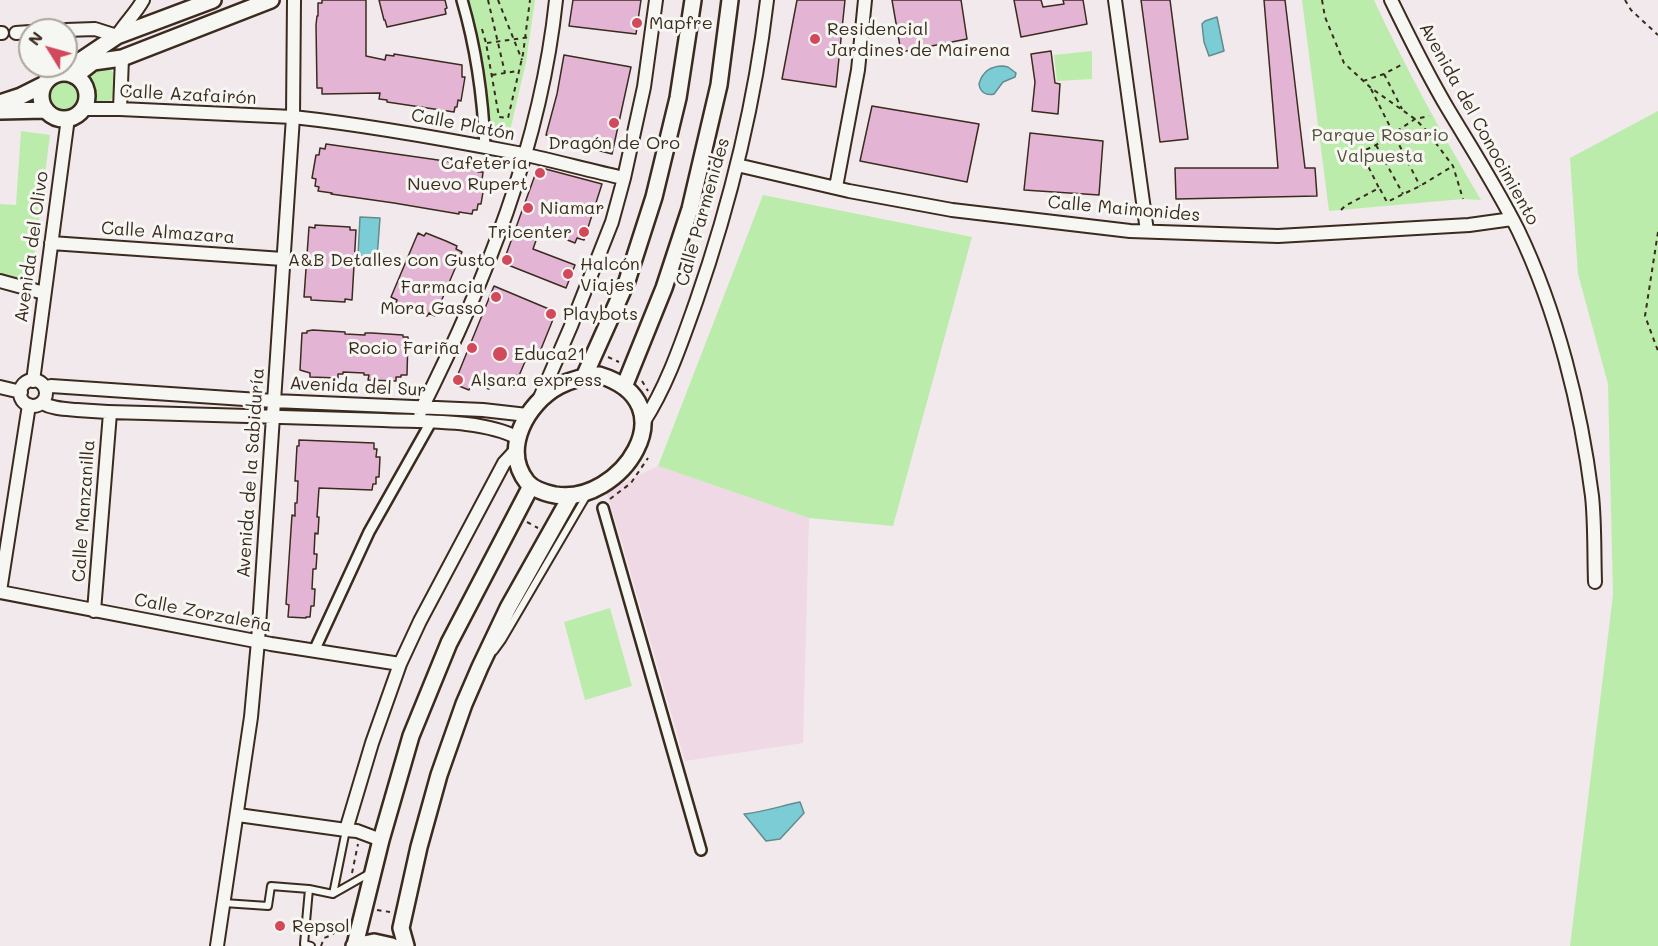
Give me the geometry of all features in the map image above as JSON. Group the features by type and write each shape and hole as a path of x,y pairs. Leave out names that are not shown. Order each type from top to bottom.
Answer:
{"street":[{"path":"117,36 143,0"},
{"path":"78,67 117,36 213,0"},
{"path":"78,70 93,62 122,58 271,0"},
{"name":"Avenida de la Sabiduría","path":"217,946 238,815 258,641 293,117 294,0"},
{"path":"462,0 476,62 484,118 485,147"},
{"path":"415,422 485,270 513,195 526,155 552,40 556,0"},
{"path":"346,830 372,742 400,664 420,621 504,463 517,444 527,415 538,401 571,326 612,222 644,87 656,0"},
{"path":"584,377 627,281 654,197 678,98 693,0"},
{"path":"624,387 637,369 690,208 719,85 730,0"},
{"name":"Calle Parmenides","path":"643,423 656,403 690,320 742,150 767,0"},
{"path":"836,188 858,70 865,0"},
{"path":"1115,0 1147,231"},
{"name":"Avenida del Conocimiento","path":"1391,0 1446,106 1502,198 1541,286 1565,362 1582,434 1592,498 1595,582"},
{"path":"78,30 95,29 117,36"},
{"path":"120,109 122,58"},
{"path":"0,103 43,85 50,78"},
{"path":"43,85 42,103 46,110 52,116 68,118 76,115 86,103 85,87 76,78"},
{"name":"Calle Azafairón","path":"82,109 293,117"},
{"path":"0,111 46,110"},
{"name":"Calle Platón","path":"293,117 390,129 526,155 624,178"},
{"name":"Avenida del Olivo","path":"33,381 68,118"},
{"name":"Calle Maimonides","path":"737,165 836,188 952,210 1147,231 1278,236 1469,225 1512,219"},
{"name":"Calle Almazara","path":"51,243 283,259"},
{"path":"0,281 44,293"},
{"path":"517,444 519,465 531,486 545,493 571,496 588,493 623,469 641,438 643,423 641,409 635,396 612,380 598,375 570,380 538,401"},
{"path":"27,382 42,384 45,388 45,399 35,404 24,402 21,398 23,386 27,382"},
{"name":"Avenida del Sur","path":"45,388 51,386 274,401 483,410 527,415"},
{"path":"0,387 21,392"},
{"path":"0,591 35,404"},
{"name":"Avenida del Sur","path":"35,404 110,413 273,416 481,426 508,433 517,444"},
{"name":"Calle Manzanilla","path":"94,611 110,413"},
{"path":"314,651 369,532 431,422"},
{"path":"392,946 374,942 354,946 411,736 448,643 531,486"},
{"path":"406,946 401,928 419,847 439,774 464,704 508,608 571,496"},
{"path":"605,504 701,850"},
{"name":"Calle Zorzaleña","path":"0,591 258,641 400,664"},
{"path":"238,815 357,831 381,840"}],"lane":[{"path":"480,668 502,640 588,493"},
{"path":"333,894 346,830"},
{"path":"224,903 268,906 271,886 333,894 373,871"},
{"path":"309,890 304,944 311,946"}],"path":[{"path":"488,0 506,73"},
{"path":"498,0 522,60"},
{"path":"486,43 499,117 508,118 522,60 530,0"},
{"path":"1322,0 1325,17 1344,63 1371,88 1426,130 1453,166 1463,199"},
{"path":"1625,0 1631,10 1658,35"},
{"path":"479,44 530,37"},
{"path":"1363,81 1401,65"},
{"path":"492,75 519,71"},
{"path":"1384,74 1402,110"},
{"path":"1371,88 1420,186"},
{"path":"1429,116 1414,119 1376,145 1361,152 1387,202 1453,166"},
{"path":"1376,145 1403,194"},
{"path":"1341,210 1379,188"},
{"path":"1658,232 1645,316 1658,351"},
{"path":"596,352 637,369 656,403"},
{"path":"605,504 631,483 650,453"},
{"path":"365,907 404,915"}],"shaded area":[{"path":"658,466 809,518 803,743 685,761 606,491"}],"green space":[{"path":"469,0 535,0 526,62 510,131 490,127 482,62"},
{"name":"Parque Rosario Valpuesta","path":"1302,0 1374,0 1425,101 1481,200 1463,199 1329,211"},
{"path":"1092,51 1092,79 1057,81 1054,55"},
{"path":"108,67 117,77 118,90 111,100 102,104 91,103 92,88 87,74 93,69"},
{"path":"63,82 73,86 77,96 73,106 63,110 53,106 49,96 53,86"},
{"path":"1658,111 1658,946 1570,946 1613,595 1608,384 1578,274 1570,158"},
{"path":"21,131 50,135 31,283 0,275 0,204 16,205"},
{"path":"763,195 972,237 893,526 809,518 658,466"},
{"path":"610,608 632,686 585,700 564,622"}],"water":[{"path":"1217,17 1224,51 1209,56 1204,42 1202,24"},
{"path":"1003,66 1016,73 1015,77 1003,82 994,94 984,93 979,84 982,77 990,69"},
{"path":"360,217 380,218 377,258 358,256"},
{"path":"800,802 804,813 780,839 766,841 744,814 765,810"}],"building":[{"path":"322,0 366,0 366,56 385,60 386,55 394,56 394,54 462,65 462,77 465,77 461,101 458,100 454,112 387,102 387,100 379,99 380,93 322,94 322,88 317,88 316,25 318,3 322,3"},
{"path":"379,0 445,0 447,8 445,9 446,14 387,27"},
{"path":"573,0 641,0 636,34 569,26"},
{"name":"Residencial Jardines de Mairena","path":"797,0 845,0 836,87 782,79"},
{"path":"892,0 961,0 967,39 901,52"},
{"path":"1014,0 1041,0 1043,7 1064,4 1063,0 1083,0 1087,24 1021,37"},
{"path":"1141,0 1170,0 1188,139 1160,142"},
{"path":"1264,0 1285,0 1305,168 1315,168 1317,196 1176,199 1175,168 1278,168"},
{"path":"1051,51 1055,83 1060,84 1058,114 1032,111 1035,82 1031,54"},
{"path":"564,55 631,67 612,154 546,135"},
{"path":"872,106 979,124 967,182 860,161"},
{"path":"1030,133 1103,141 1099,195 1024,190"},
{"path":"326,144 479,167 478,172 483,172 482,180 485,180 481,204 478,204 477,210 473,210 472,214 459,212 459,214 318,191 319,187 315,186 316,179 312,178 316,155 319,155 320,148 325,149"},
{"path":"538,167 602,184 584,240 577,238 575,243 540,229 533,249 575,265 566,288 503,263"},
{"path":"315,225 350,227 350,230 356,230 352,300 345,299 345,302 311,300 311,297 304,297 309,227 315,228"},
{"path":"418,233 424,236 426,233 446,241 457,246 456,249 462,252 435,316 429,313 427,316 396,303 397,300 391,297"},
{"path":"494,286 556,312 539,354 527,357 515,385 491,386 489,389 472,383 469,390 454,384"},
{"path":"313,330 408,337 407,375 396,377 396,381 368,380 369,375 364,375 364,373 343,372 343,374 338,374 338,378 310,377 310,373 300,370 302,333"},
{"path":"299,440 374,443 374,449 377,449 376,457 380,457 379,477 376,477 376,484 373,484 372,490 319,488 318,534 315,533 314,554 317,554 316,569 313,569 312,589 315,589 314,606 311,606 310,617 306,618 288,617 289,605 286,604 292,515 295,516 295,503 297,503 298,481 295,481"}],"place":[{"name":"Mapfre","path":"637,23"},
{"name":"Residencial Jardines de Mairena","path":"815,39"},
{"name":"Dragón de Oro","path":"614,123"},
{"name":"Cafetería Nuevo Rupert","path":"540,173"},
{"name":"Niamar","path":"528,208"},
{"name":"Tricenter","path":"584,232"},
{"name":"A&B Detalles con Gusto","path":"507,260"},
{"name":"Halcón Viajes","path":"568,274"},
{"name":"Farmacia Mora Gasso","path":"496,297"},
{"name":"Playbots","path":"551,314"},
{"name":"Rocio Fariña","path":"472,348"},
{"name":"Educa21","path":"500,354"},
{"name":"Alsara express","path":"458,380"},
{"name":"Repsol","path":"280,926"}]}
